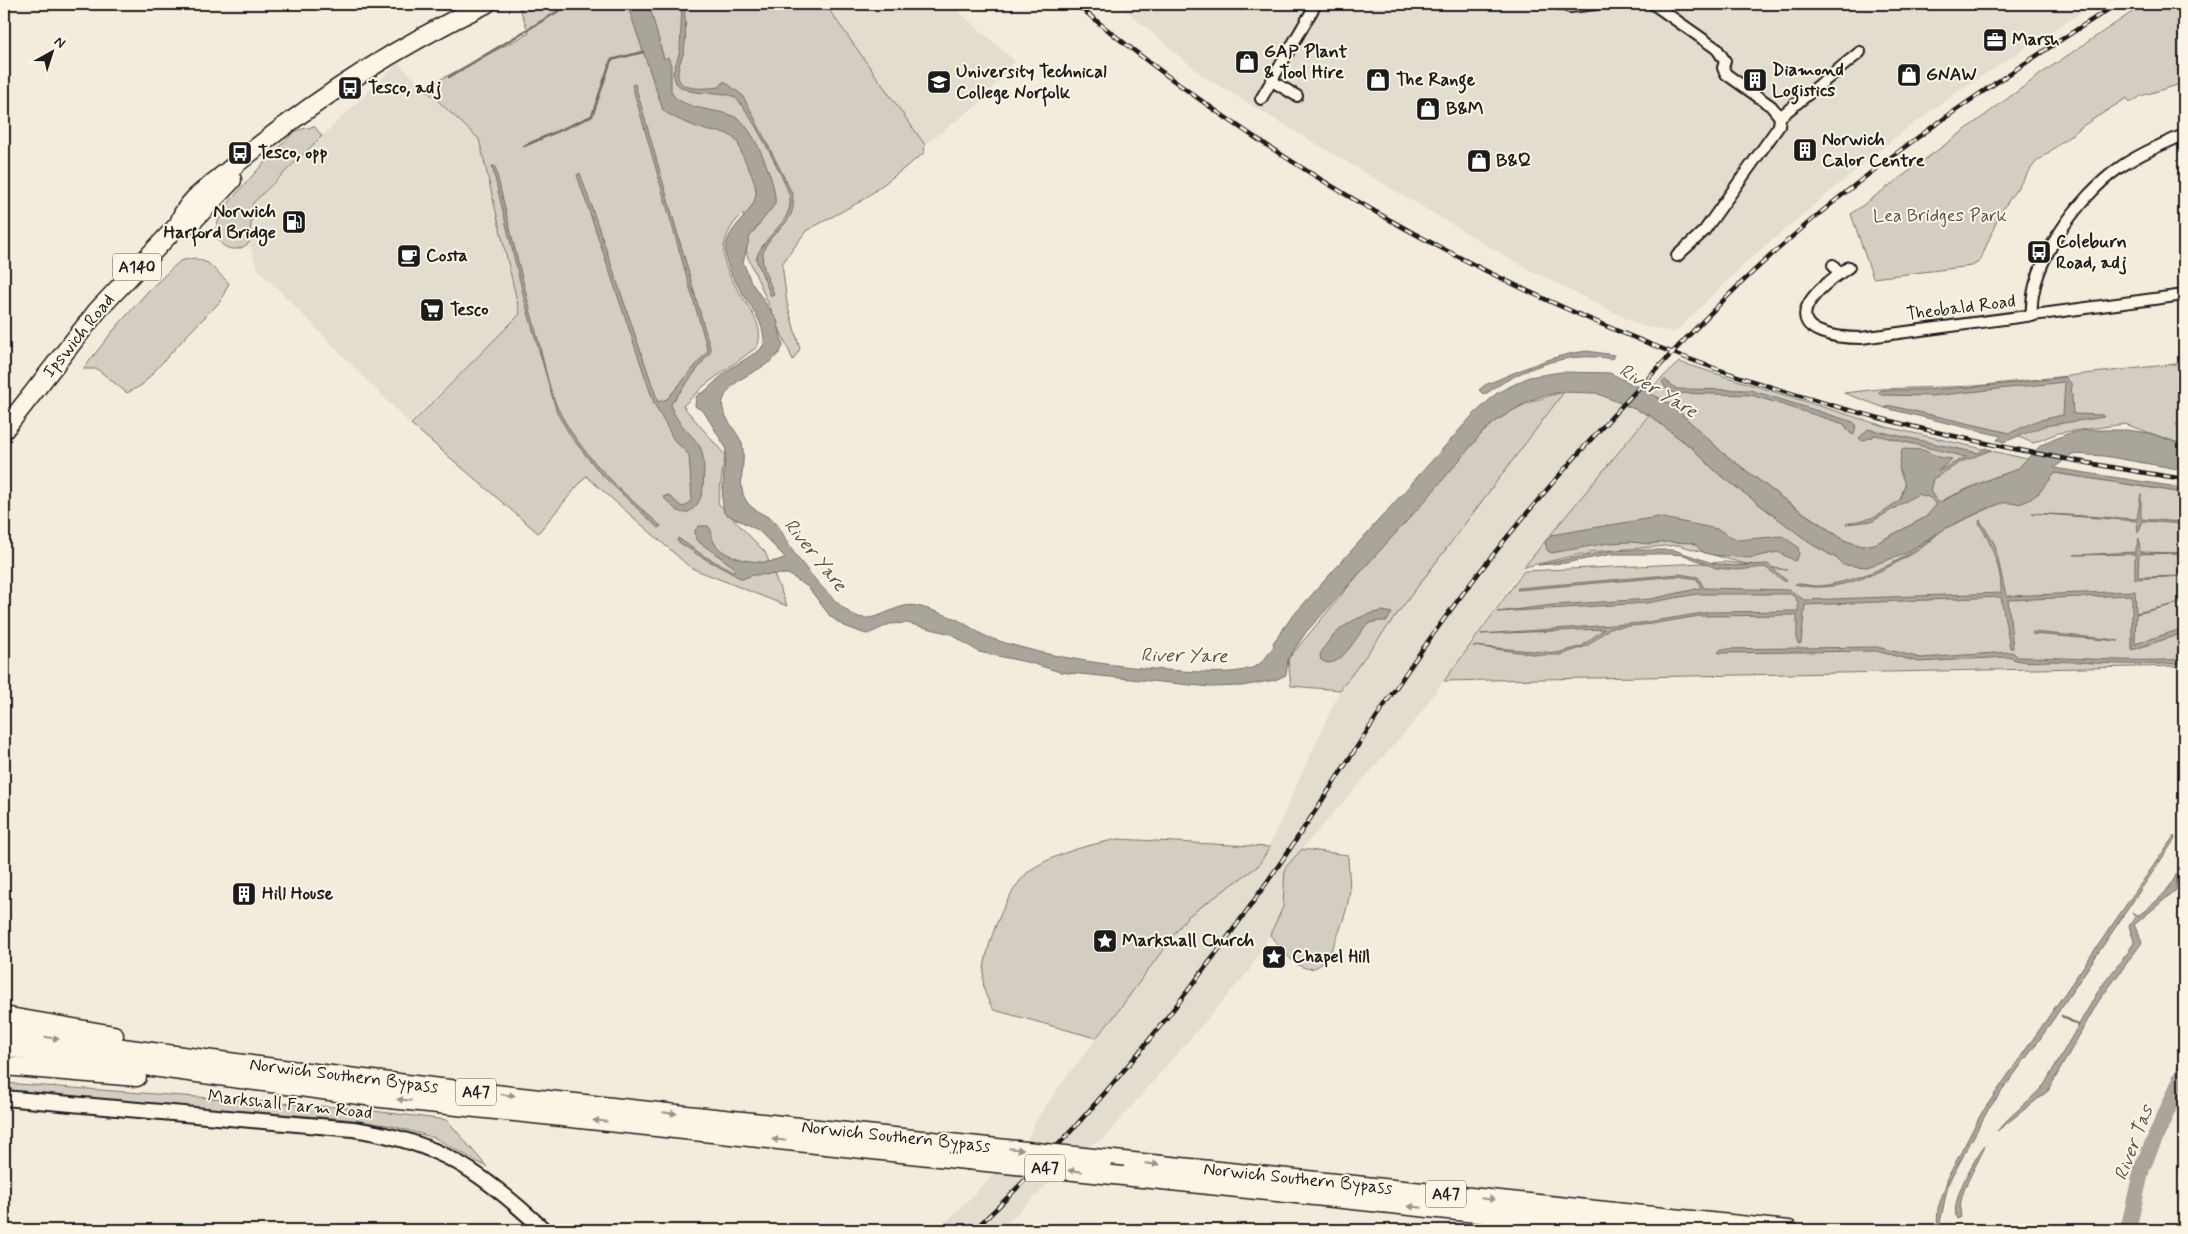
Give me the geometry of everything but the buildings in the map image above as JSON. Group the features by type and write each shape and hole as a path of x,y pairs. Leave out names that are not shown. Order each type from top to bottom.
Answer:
{"highway":[{"name":"Ipswich Road","path":"4,430 98,311 179,224 191,223 280,128 394,53 486,4"},
{"name":"A47","path":"4,1016 448,1089"},
{"name":"Norwich Southern Bypass","path":"4,1031 260,1067 448,1089 1789,1230"},
{"name":"Norwich Southern Bypass","path":"4,1047 381,1098 1637,1230"},
{"name":"A47","path":"4,1066 381,1098"}],"street":[{"path":"1261,99 1316,4"},
{"path":"1560,4 1570,7 1596,4"},
{"path":"1654,4 1717,49 1725,61 1723,68 1726,74 1771,106 1780,117"},
{"path":"1677,256 1704,231 1779,126 1780,117 1860,52"},
{"path":"1272,81 1297,96"},
{"path":"2032,316 2038,279 2047,252 2082,202 2118,169 2135,158 2184,135"},
{"name":"Theobald Road","path":"1849,266 1836,270 1816,294 1806,312 1811,326 1818,332 1851,338 1875,336 2184,295"},
{"name":"Markshall Farm Road","path":"4,1098 343,1128 393,1136 427,1146 461,1163 499,1191 544,1230"}],"shaded area":[{"path":"627,4 649,4 664,59 668,57 671,65 671,91 674,97 698,108 737,118 750,132 769,171 775,195 775,204 750,236 743,262 751,282 777,320 783,346 778,355 770,362 734,384 727,392 723,406 726,417 742,444 741,481 747,502 776,523 790,547 811,575 839,604 856,616 871,618 909,605 917,606 962,622 993,639 1062,657 1133,667 1181,671 1226,672 1252,668 1259,664 1267,655 1291,618 1472,416 1497,393 1529,377 1561,372 1610,373 1671,404 1723,453 1789,503 1843,540 1862,546 1875,544 1926,517 1936,505 1931,498 1918,494 1873,521 1846,524 1875,517 1900,500 1905,484 1899,469 1902,449 1923,450 1939,457 1952,459 1938,471 1966,457 1876,435 1862,441 1859,438 1868,429 1978,453 1985,448 1991,450 1961,462 1933,479 1930,491 1938,503 1992,478 2016,470 2041,445 2067,434 2085,430 2127,430 2149,433 2184,445 2184,470 2104,456 2072,454 2054,468 2184,488 2184,493 2055,473 2041,491 2027,501 1999,504 1950,526 1920,549 1876,573 1843,584 1811,587 1795,584 1821,586 1868,574 1899,560 1938,532 1905,554 1867,567 1843,565 1836,558 1813,545 1716,472 1692,448 1649,415 1596,393 1560,392 1527,402 1499,419 1483,432 1425,501 1306,632 1288,659 1286,675 1275,680 1242,686 1211,687 1060,672 1031,663 979,652 951,634 907,623 890,624 868,634 863,633 842,625 830,616 808,587 788,574 753,575 742,579 677,541 678,538 704,556 733,571 735,570 734,567 696,540 695,530 699,526 708,526 715,544 720,550 738,558 748,561 769,562 785,557 758,530 724,513 722,498 726,448 704,412 695,406 696,397 700,393 703,393 728,370 760,350 764,344 763,332 759,321 734,279 726,257 728,238 750,209 756,193 751,174 738,143 733,138 725,133 708,131 687,123 663,110"},
{"path":"682,4 684,4 686,27 684,51 678,70 679,79 682,84 694,88 720,87 724,81 742,95 792,193 792,213 771,238 763,253 764,269 774,294 771,296 756,259 763,245 786,217 790,205 790,196 764,142 740,102 727,94 689,91 676,83 673,73 680,51"},
{"name":"University Technical College Norfolk","path":"825,4 950,4 1015,61 981,102 925,145"},
{"path":"1118,4 2094,4 1953,95 1892,140 1752,257 1675,332 1641,326 1522,266 1204,77"},
{"path":"398,63 479,139 520,315 409,423 258,269 249,244 253,203"},
{"path":"635,84 711,351 671,404 678,420 700,447 703,458 704,469 700,498 697,505 684,513 678,511 663,497 668,495 682,507 686,506 692,499 689,455 674,440 654,403 577,175 580,173 658,402 667,399 708,351 632,85"},
{"path":"492,166 495,166 556,405 570,430 593,460 618,487 661,526 658,528 600,473 572,438 557,413 525,302"},
{"path":"1587,351 1614,355 1612,359 1578,357 1545,364 1513,377 1484,395 1479,390 1485,385 1535,364"},
{"path":"2065,377 2071,383 2073,414 2102,415 2104,417 2044,426 2004,442 1997,440 2001,436 1885,408 1892,406 2010,433 2036,421 2063,415 2065,382 1932,396 1881,395 1878,393 1882,390 1974,387"},
{"path":"1665,380 1677,389 1750,390 1853,422 1856,425 1854,435 1850,433 1844,424 1751,395 1674,393 1667,390 1662,382"},
{"path":"1586,391 1609,396 1649,415 1524,567 1415,721 1285,868 1283,907 1276,924 1249,971 1102,1140 1083,1148 1054,1179 999,1230 938,1230 1027,1141 1034,1123 1064,1080 1113,1018 1187,917 1262,861 1341,688 1468,515 1564,392"},
{"path":"2141,494 2141,519 2184,522 2184,524 2143,521 2138,533 2137,521 2032,513 2137,519"},
{"path":"1658,517 1717,529 1738,540 1782,536 1798,547 1799,555 1795,561 1778,552 1750,558 1713,555 1705,553 1693,543 1666,542 1649,544 1631,542 1609,543 1551,553 1547,550 1545,542 1551,535"},
{"path":"1980,520 1995,545 2006,596 2135,591 2136,613 2184,602 2136,614 2135,644 2184,628 2184,633 2132,650 2132,595 2008,600 2013,648 2010,648 2001,597 1805,605 1801,643 1799,644 1797,642 1797,615 1699,616 1652,624 1610,628 1587,646 1560,655 1540,655 1473,646 1557,653 1582,646 1604,629 1481,634 1641,623 1710,612 1798,611 1798,603 1790,594 1697,594 1647,603 1497,612 1553,605 1651,599 1701,588 1697,579 1678,576 1517,590 1518,588 1679,574 1698,577 1704,588 1790,590 1804,600 2001,593 1998,566 1988,539 1979,523"},
{"path":"2139,538 2140,552 2184,553 2139,554 2138,577 2184,576 2135,579 2135,554 2074,555 2135,552"},
{"path":"1674,550 1715,564 1734,566 1768,564 1787,581 1784,581 1765,567 1737,570 1716,568 1684,555 1671,554 1613,554 1565,563 1538,565 1608,551"},
{"path":"1383,611 1392,613 1387,621 1374,622 1367,625 1347,651 1335,662 1328,663 1321,660 1320,655 1325,646 1338,631 1363,616"},
{"path":"2033,632 2108,639 2119,641 2032,634"},
{"path":"1877,647 1921,658 2010,652 2014,653 2017,657 2142,660 2184,659 2184,663 2030,662 2008,657 1919,662 1876,651 1718,652 1721,649"},
{"path":"2174,836 2175,839 2040,1039 1988,1110 1948,1184 1940,1223 1937,1224 1938,1208 1949,1175 1981,1114"},
{"path":"2177,873 2176,890 2134,925 2142,941 2141,944 2098,1002 2048,1091 1997,1131 2044,1085 2100,988 2129,951 2134,941 2129,926 2135,917 2132,913 2139,915 2156,901 2166,892"},
{"path":"2184,1053 2180,1092 2173,1111 2154,1140 2157,1143 2140,1186 2131,1230 2117,1230 2124,1224 2149,1134 2166,1103 2174,1079 2173,1076 2177,1072"},
{"path":"1985,1145 1964,1190 1960,1208 1961,1217 1957,1219 1955,1212 1959,1192 1969,1170"}],"green space":[{"path":"518,4 825,4 925,145 924,153 863,200 806,231 782,264 787,303 800,349 793,360 747,255 743,213 728,233 724,252 727,270 754,317 759,332 757,347 705,385 683,406 725,455 718,503 765,552 787,606 691,568 586,476 538,533 411,424 520,314 479,139 424,88 529,33"},
{"name":"Lea Bridges Park","path":"2144,4 2184,4 2184,83 2141,96 2130,103 2127,98 2084,125 2035,163 2000,213 1980,261 1972,266 1873,278 1851,214 2049,68"},
{"path":"314,126 322,136 253,203 249,243 236,249 224,246 217,237 216,231 217,224 230,201 291,135 296,131"},
{"path":"194,258 208,263 229,283 220,302 142,385 127,393 97,369 83,369 149,290 180,261"},
{"path":"1679,362 1887,427 2027,459 2016,470 1992,478 1944,499 1926,517 1875,544 1862,546 1846,541 1789,503 1723,453 1671,404 1647,392"},
{"path":"2184,363 2184,423 2176,424 2184,437 2184,445 2125,424 2058,433 2033,443 2011,434 1888,406 1885,408 1844,393 1879,389 1976,386"},
{"path":"1564,392 1340,690 1291,686 1288,659 1369,562 1483,432 1521,406"},
{"path":"1649,415 1692,448 1717,472 1813,545 1836,558 1905,554 1946,528 2001,503 2038,494 2055,473 2184,493 2184,666 1444,681 1524,571 1726,562 1787,570 1742,563 1678,545 1590,552 1524,567"},
{"path":"1118,839 1270,847 1258,866 1187,917 1113,1018 1096,1038 994,1010 984,989 985,960 996,924 1013,891 1032,869 1042,863 1074,850"},
{"path":"1302,849 1348,855 1350,893 1343,920 1327,957 1320,965 1311,969 1295,963 1270,935 1283,907 1285,868"},
{"path":"4,1083 348,1108 447,1120 487,1167 435,1138 392,1126 347,1119 4,1093"}],"waterway":[{"path":"449,77 570,4"},
{"path":"524,146 592,116 611,60 643,52"},
{"path":"2062,1016 2078,1025"},
{"name":"River Tas","path":"2128,1230 2142,1168 2184,1072"}],"railway":[{"path":"1076,4 1141,56 1208,105 1278,152 1422,238 1573,312 1650,344 1715,368 1780,390 1846,409 1980,442 2048,456 2184,479"},
{"path":"974,1230 1017,1188 1100,1099 1176,1006 1283,859 1399,683 1464,593 1515,527 1624,403 1695,329 1767,259 1850,189 1936,124 2117,4"}],"place":[{"name":"Marsh","path":"1995,40"},
{"name":"GAP Plant & Tool Hire","path":"1247,62"},
{"name":"GNAW","path":"1909,75"},
{"name":"The Range","path":"1378,80"},
{"name":"Diamond Logistics","path":"1755,80"},
{"name":"University Technical College Norfolk","path":"939,82"},
{"name":"Tesco, adj","path":"350,88"},
{"name":"B&M","path":"1428,109"},
{"name":"Norwich Calor Centre","path":"1805,150"},
{"name":"Tesco, opp","path":"240,153"},
{"name":"B&Q","path":"1479,161"},
{"name":"Norwich Harford Bridge","path":"294,222"},
{"name":"Coleburn Road, adj","path":"2039,252"},
{"name":"Costa","path":"409,256"},
{"name":"Tesco","path":"432,310"},
{"name":"Hill House","path":"244,894"},
{"name":"Markshall Church","path":"1105,941"},
{"name":"Chapel Hill","path":"1274,957"}],"water label":[{"name":"River Yare","path":"1658,391"},
{"name":"River Yare","path":"815,555"},
{"name":"River Yare","path":"1184,656"}]}
